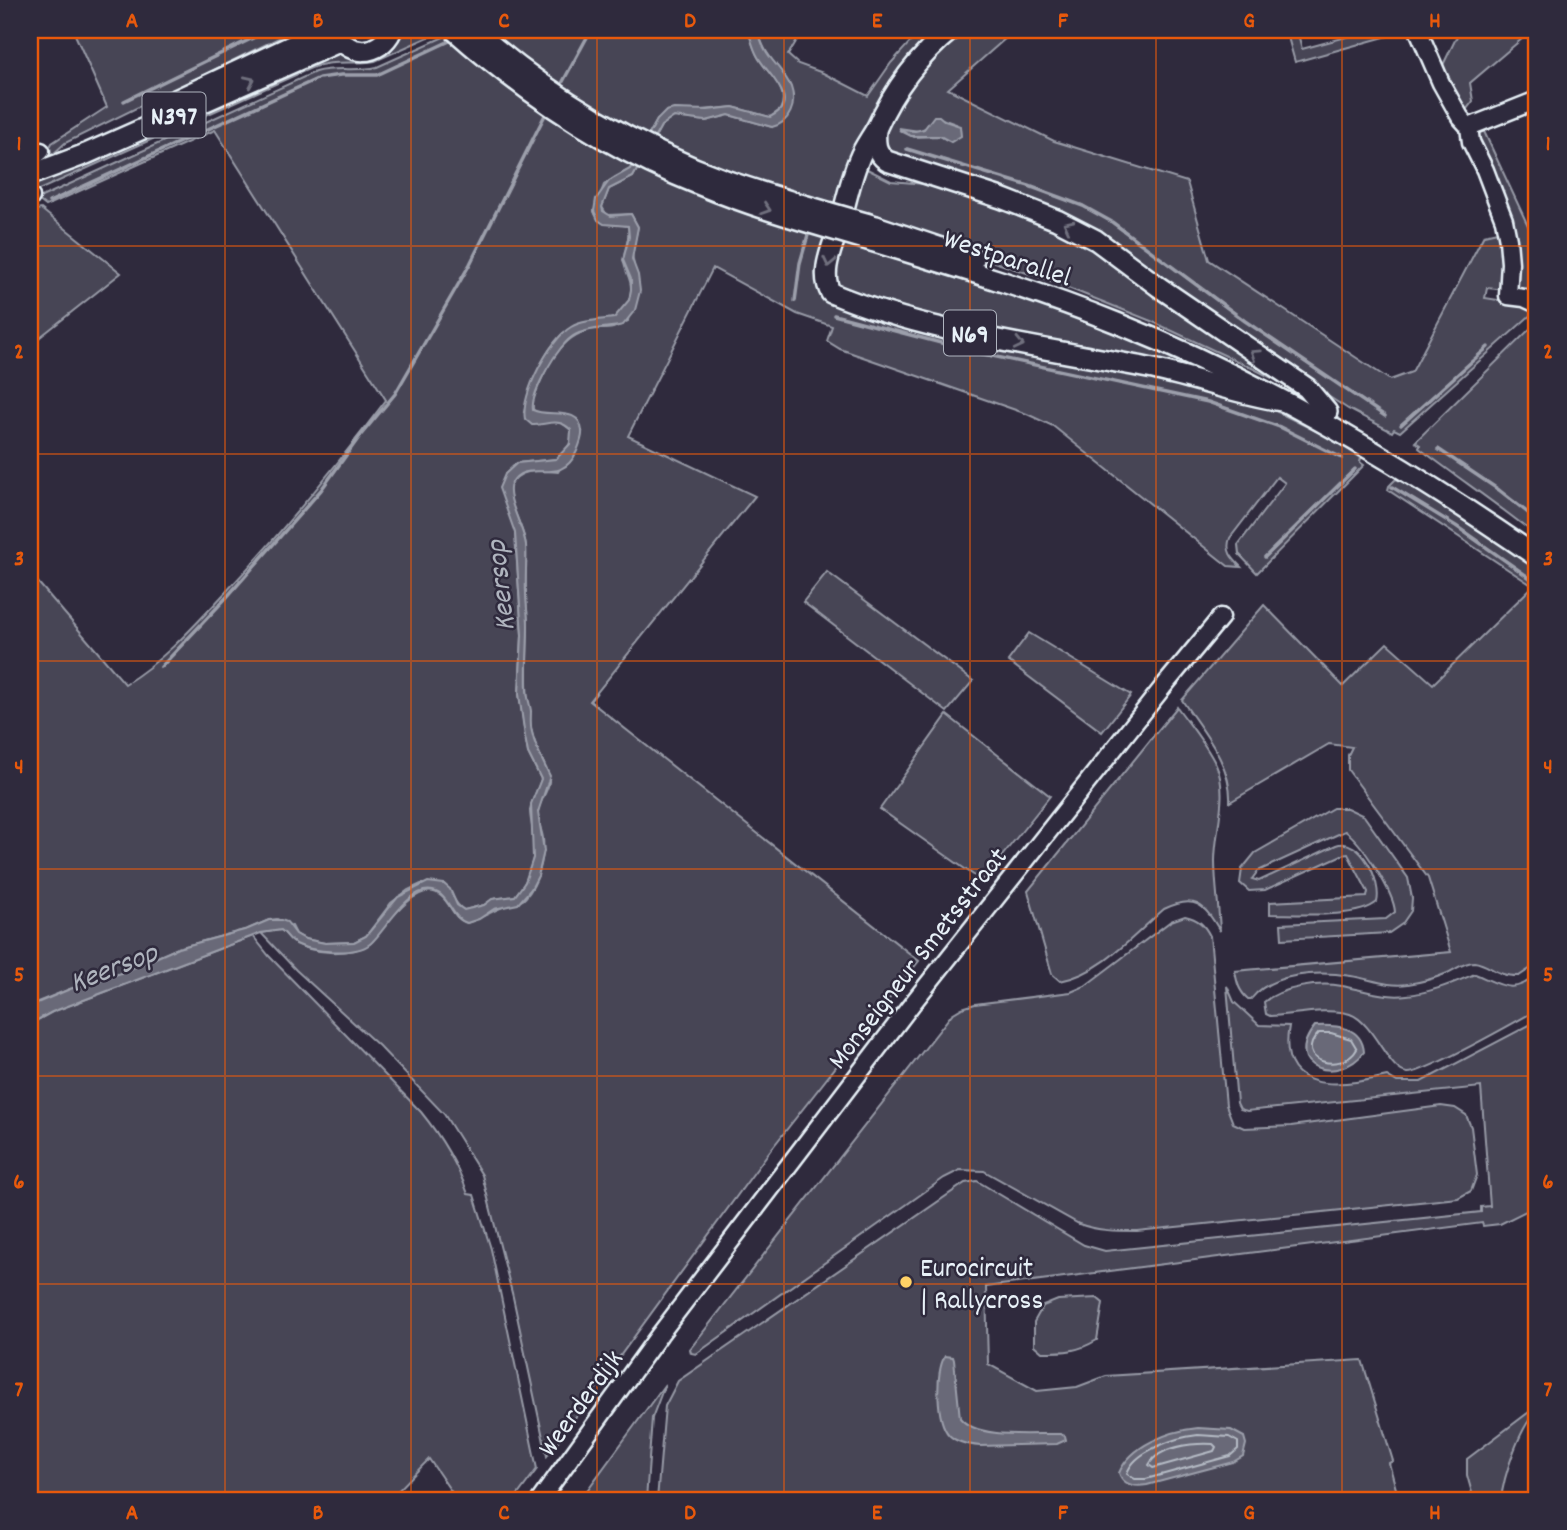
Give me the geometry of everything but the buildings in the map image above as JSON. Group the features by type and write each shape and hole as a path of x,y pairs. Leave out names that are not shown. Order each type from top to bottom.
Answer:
{"main road":[{"path":"333,33 355,50 370,51 384,43 392,30"},
{"name":"Westparallel","path":"454,30 521,85 572,121 670,173 725,195 874,233 1123,313 1230,361 1327,412 1537,557"},
{"name":"Westparallel","path":"474,30 554,92 630,137 727,181 1015,285 1170,346 1390,454 1507,521 1537,543"},
{"name":"N69","path":"951,30 925,55 891,98 857,162 828,259 826,276 831,293 909,318 979,335 1039,349 1167,372 1253,397 1282,401"},
{"name":"N397","path":"30,175 41,159 82,144 299,37 333,33"},
{"name":"N397","path":"41,159 86,154 333,33"},
{"name":"N69","path":"876,129 878,154 887,161 1012,202 1057,220 1096,240 1159,287 1307,388 1327,412"}],"street":[{"path":"1419,30 1441,83 1460,117 1469,127 1471,142 1504,220 1510,263 1508,296 1524,298 1537,304"},
{"path":"1469,127 1537,100"},
{"name":"Monseigneur Smetsstraat","path":"660,1334 975,923 1222,617"},
{"name":"Weerderdijk","path":"540,1500 660,1334"}],"shaded area":[{"path":"73,30 295,30 65,143 51,156 30,167 45,156 52,143 107,107"},
{"path":"398,30 444,30 375,61 327,64 311,68 30,194 30,183 295,64 343,51"},
{"path":"459,30 748,30 758,57 777,82 783,95 780,110 770,117 733,107 691,111 674,109 657,120 630,169 604,185 594,211 604,223 628,226 624,262 631,284 628,302 622,312 613,318 579,326 561,335 542,361 530,391 524,412 563,424 571,430 571,439 568,447 556,459 517,463 505,474 515,533 522,635 519,694 528,753 541,779 530,810 534,850 529,874 515,896 493,899 484,905 464,910 444,884 421,884 391,903 366,936 354,942 325,943 305,939 296,934 292,926 277,919 269,920 248,929 178,948 121,973 30,1005 30,573 125,684 178,642 246,571 308,499 386,400 215,130 46,206 37,199 315,72 377,67"},
{"path":"759,30 803,30 788,55 798,64 823,73 868,96 891,63 921,30 940,30 872,115 863,132 818,283 1060,356 1259,403 1330,438 1361,458 1360,462 1364,465 1257,573 1239,554 1238,545 1285,483 1277,477 1230,538 1229,551 1241,567 1228,566 1053,426 1027,414 840,349 827,341 832,326 797,314 713,268 628,436 755,496 590,701 919,961 769,1152 547,1456 513,1297 482,1175 444,1114 379,1046 296,970 261,933 281,930 301,946 321,951 343,952 371,943 402,906 422,893 432,892 441,896 458,918 467,923 522,900 534,885 543,853 538,812 549,778 533,738 528,706 526,546 510,498 510,486 525,473 558,472 582,432 533,410 532,403 540,382 558,351 566,342 586,331 613,328 628,321 634,267 632,253 638,227 631,214 607,215 602,207 609,189 633,177 661,126 674,117 706,121 729,115 772,127 793,96 764,48"},
{"path":"962,30 1015,30 948,89 1054,141 1187,182 1209,260 1390,380 1412,372 1484,235 1502,231 1502,286 1497,289 1487,288 1485,298 1529,305 1534,312 1400,432 1394,429 1392,432 1348,409 1271,359 1157,276 888,152 884,136 894,109 916,78","holes":["942,119 956,124 947,140 940,136 914,137 899,128 919,131"]},
{"path":"1286,30 1297,30 1302,49 1372,30 1406,31 1295,62"},
{"path":"1460,30 1515,30 1523,38 1470,83 1473,101 1463,114 1441,69"},
{"path":"1481,125 1537,245 1537,297 1517,292 1514,287 1473,136"},
{"path":"865,168 891,181 925,184 962,192 1090,243 1307,396 1151,321 1048,280 922,238 869,212 858,247 1003,285 1226,377 1029,343 852,296 836,284 837,257"},
{"path":"30,206 41,209 121,273 30,345"},
{"path":"1537,322 1537,536 1419,448 1420,445 1415,442"},
{"path":"1396,479 1421,490 1537,568 1537,964 1519,976 1509,976 1470,962 1436,977 1400,985 1338,974 1311,974 1271,983 1248,999 1239,987 1235,971 1451,952 1428,878 1348,770 1348,755 1352,747 1329,744 1230,802 1221,761 1182,700 1264,605 1343,686 1387,643 1433,684 1533,586 1388,490"},
{"path":"827,572 973,681 947,712 803,602"},
{"path":"1029,633 1131,695 1102,732 1008,661"},
{"path":"1177,707 1208,750 1220,776 1221,800 1215,861 1220,931 1203,908 1198,904 1184,902 1164,909 1103,962 1075,977 1060,981 1052,974 1028,891"},
{"path":"947,715 1050,796 982,881 880,809"},
{"path":"1333,808 1347,808 1364,816 1408,878 1412,898 1411,911 1402,924 1389,933 1282,939 1281,924 1386,919 1395,912 1376,868 1345,831 1258,871 1252,879 1259,881 1336,845 1345,844 1354,847 1361,854 1373,873 1378,893 1377,902 1368,907 1342,913 1270,914 1270,902 1367,897 1368,892 1348,854 1265,890 1249,891 1240,883 1242,869 1255,853"},
{"path":"1185,916 1200,923 1210,936 1226,1105 1233,1123 1244,1128 1291,1126 1441,1106 1455,1108 1466,1115 1471,1127 1477,1175 1471,1191 1458,1198 1137,1231 1114,1231 1079,1224 984,1171 960,1170 944,1178 696,1354 691,1353 690,1349 952,1014 975,1004 1071,992 1085,986 1171,921"},
{"path":"253,936 269,956 421,1112 448,1151 468,1194 474,1195 491,1249 537,1469 514,1500 457,1500 429,1459 389,1500 30,1500 30,1024 52,1012"},
{"path":"1475,974 1500,985 1514,987 1529,981 1537,974 1537,1010 1433,1065 1408,1073 1394,1065 1367,1027 1350,1014 1322,1011 1270,1016 1266,1014 1264,1002 1290,989 1322,985 1399,996 1416,994"},
{"name":"Eurocircuit | Rallycross","path":"1227,986 1234,1002 1259,1025 1289,1026 1288,1049 1292,1065 1302,1075 1316,1081 1332,1083 1350,1083 1387,1076 1397,1082 1421,1082 1537,1021 1537,1211 1534,1207 1500,1224 1483,1226 1482,1223 986,1287 988,1364 1037,1391 1077,1387 1106,1376 1362,1360 1393,1461 1389,1463 1399,1500 657,1500 665,1406 678,1381 965,1183 977,1181 1084,1245 1105,1251 1481,1212 1481,1207 1490,1206 1481,1087 1247,1111 1240,1109 1237,1103"},
{"path":"1097,1298 1103,1303 1097,1340 1077,1349 1064,1351 1042,1352 1034,1345 1034,1322 1043,1306 1058,1300"},
{"path":"665,1384 652,1418 646,1500 580,1500"},
{"path":"1537,1406 1537,1412 1524,1428 1513,1453 1501,1500 1474,1500 1467,1475 1467,1459"}],"water":[{"path":"748,30 759,30 764,46 791,87 793,100 788,117 772,127 729,115 706,121 674,117 661,126 633,177 609,189 603,211 611,216 631,214 638,227 632,259 640,291 635,310 623,325 581,332 561,348 536,392 533,410 576,418 582,431 580,444 570,462 562,469 525,472 517,476 511,484 511,497 526,545 527,695 531,727 537,749 550,776 538,812 544,851 538,876 531,889 518,904 494,909 467,923 457,916 439,893 424,891 406,902 370,944 354,950 322,951 294,943 281,930 261,933 52,1012 30,1024 30,1006 70,989 121,973 178,948 248,929 269,920 287,922 296,934 305,939 325,943 354,942 366,936 398,897 428,882 444,884 450,889 457,905 464,910 484,905 492,899 515,896 525,882 533,858 531,804 541,779 528,753 525,737 519,694 522,635 515,533 499,488 505,474 517,463 556,459 570,444 571,430 566,426 557,423 532,425 525,419 527,396 538,368 554,343 571,327 614,318 629,300 631,279 623,260 629,237 628,226 604,224 598,220 594,211 596,199 609,181 630,169 657,120 666,111 733,107 770,117 779,111 783,104 780,88 756,54"},
{"path":"934,116 960,126 961,136 951,142 940,136 911,136 899,130 924,129"},
{"path":"1315,1026 1339,1027 1353,1032 1362,1043 1364,1052 1354,1062 1341,1068 1317,1068 1309,1062 1305,1053 1306,1041"},
{"path":"945,1356 953,1357 954,1360 960,1418 968,1425 979,1430 1007,1434 1060,1434 1065,1436 1066,1440 1057,1444 980,1446 952,1438 941,1419 939,1408 938,1384"},
{"path":"1198,1428 1231,1430 1244,1437 1246,1444 1243,1456 1233,1462 1147,1485 1130,1484 1121,1477 1119,1473 1125,1463 1142,1447 1163,1436"}],"waterway":[{"path":"124,101 269,30"},
{"path":"560,87 591,30"},
{"path":"49,202 319,78 377,75 454,39"},
{"path":"161,667 321,490 395,394 470,264 548,109"},
{"path":"907,149 1029,186 1083,206 1112,222 1245,321 1385,416"},
{"path":"795,301 800,263 808,235"},
{"path":"834,315 983,354 1208,402 1280,427 1342,458"},
{"path":"1401,425 1488,347"},
{"path":"1438,449 1499,490 1537,520"},
{"path":"1265,557 1355,469"},
{"path":"1392,487 1456,526 1537,583"}],"place":[{"name":"Eurocircuit | Rallycross","path":"906,1282"}],"water label":[{"name":"Keersop","path":"499,586"},
{"name":"Keersop","path":"113,966"}]}
